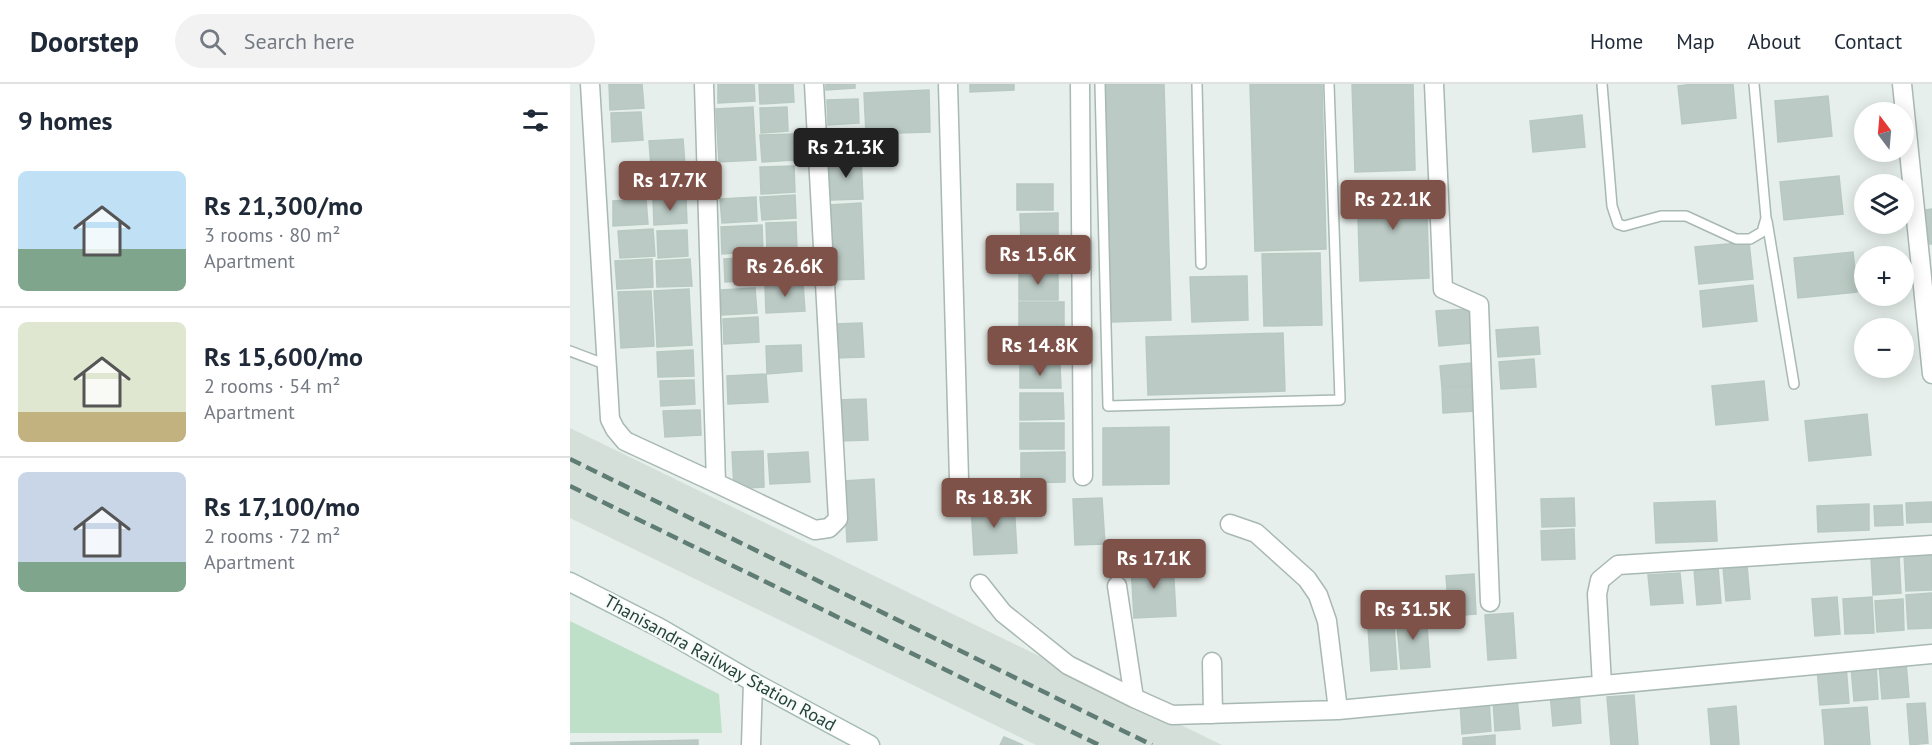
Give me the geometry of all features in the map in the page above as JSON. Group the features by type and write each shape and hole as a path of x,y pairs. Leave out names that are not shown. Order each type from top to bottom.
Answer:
{"street":[{"path":"591,84 610,419 615,429 625,441 815,530 829,528 838,519 814,84"},
{"path":"704,84 716,483"},
{"path":"948,84 959,478"},
{"path":"1080,84 1083,476"},
{"path":"1434,84 1443,289 1479,305 1490,602"},
{"path":"1902,84 1932,374"},
{"path":"1230,524 1256,533 1307,579 1318,595 1327,621 1338,710"},
{"path":"1602,685 1597,594 1600,580 1618,565 1932,545"},
{"name":"Thanisandra Railway Station Road","path":"570,582 660,628 753,682 870,745"},
{"path":"980,584 1003,613 1068,665 1172,715 1338,710 1932,654"},
{"path":"1117,586 1134,698"},
{"path":"1212,662 1214,714"},
{"path":"751,745 753,682"}],"lane":[{"path":"1100,84 1108,406 1340,400 1329,84"},
{"path":"1197,84 1201,264"},
{"path":"1602,84 1612,206 1618,224 1624,226 1661,216 1686,216 1736,239 1743,239 1762,232 1766,218"},
{"path":"1755,84 1766,218 1794,384"},
{"path":"570,351 607,365"}],"shaded area":[{"path":"570,428 1222,745 1036,745 570,518"}],"green space":[{"path":"570,621 719,694 722,733 570,733"}],"building":[{"path":"609,84 642,84 644,108 610,110"},
{"path":"718,84 754,84 755,101 718,103"},
{"path":"759,84 793,84 794,102 760,104"},
{"path":"826,84 855,84 855,88 826,90"},
{"path":"970,84 1014,84 1014,90 970,92"},
{"path":"1105,84 1164,84 1171,320 1111,322"},
{"path":"1250,84 1322,84 1326,249 1255,251"},
{"path":"1352,84 1413,84 1415,170 1355,172"},
{"path":"1733,84 1736,118 1682,124 1678,86"},
{"path":"929,90 930,132 866,134 864,93"},
{"path":"1828,96 1832,136 1778,142 1775,101"},
{"path":"858,99 859,123 828,125 827,100"},
{"path":"753,107 756,160 719,162 716,109"},
{"path":"787,107 788,131 761,133 760,108"},
{"path":"641,112 643,140 612,142 611,113"},
{"path":"1582,115 1585,147 1533,152 1530,121"},
{"path":"856,129 857,157 829,159 828,130"},
{"path":"793,134 794,160 762,162 760,135"},
{"path":"683,139 685,165 651,167 649,141"},
{"path":"861,157 863,199 831,200 829,159"},
{"path":"794,166 795,192 761,194 760,167"},
{"path":"686,168 687,195 652,197 651,170"},
{"path":"1839,176 1843,214 1784,220 1780,182"},
{"path":"1426,182 1429,278 1360,281 1357,184"},
{"path":"1017,184 1053,184 1053,210 1017,210"},
{"path":"795,195 796,218 762,220 760,197"},
{"path":"756,197 757,221 722,223 720,199"},
{"path":"686,198 687,223 654,225 653,200"},
{"path":"646,199 648,224 613,226 613,201"},
{"path":"861,203 864,279 832,280 829,205"},
{"path":"1932,209 1932,244 1929,244 1926,210"},
{"path":"1058,213 1058,241 1021,241 1020,214"},
{"path":"796,222 797,251 767,253 766,223"},
{"path":"762,225 763,251 722,254 721,227"},
{"path":"653,229 655,256 620,258 618,231"},
{"path":"687,230 688,256 658,258 657,231"},
{"path":"1749,242 1753,279 1699,284 1695,247"},
{"path":"1054,243 1055,270 1021,271 1021,244"},
{"path":"1853,252 1854,292 1798,298 1794,258"},
{"path":"1320,253 1322,325 1264,326 1262,254"},
{"path":"792,256 793,280 767,281 766,257"},
{"path":"761,257 762,280 725,282 724,259"},
{"path":"652,259 653,287 617,289 615,261"},
{"path":"690,259 692,286 657,287 656,261"},
{"path":"1019,273 1058,273 1058,300 1019,300"},
{"path":"1247,276 1248,320 1192,322 1190,277"},
{"path":"803,283 805,311 766,313 765,285"},
{"path":"1753,285 1757,321 1703,327 1700,291"},
{"path":"755,288 757,313 722,315 721,290"},
{"path":"689,289 692,345 657,347 654,291"},
{"path":"651,291 654,346 621,348 618,292"},
{"path":"1019,302 1064,302 1064,331 1019,331"},
{"path":"1470,309 1472,343 1439,346 1436,311"},
{"path":"758,317 759,342 724,344 723,319"},
{"path":"862,323 864,357 836,358 834,324"},
{"path":"1538,327 1540,354 1498,357 1496,330"},
{"path":"1283,333 1285,391 1148,395 1146,337"},
{"path":"1019,334 1062,334 1062,361 1019,362"},
{"path":"801,345 802,371 767,374 766,346"},
{"path":"693,350 694,376 658,377 657,352"},
{"path":"1534,359 1536,387 1501,389 1499,362"},
{"path":"1471,363 1472,386 1442,388 1440,366"},
{"path":"1020,365 1060,365 1061,388 1020,388"},
{"path":"766,374 768,402 728,404 727,376"},
{"path":"694,380 695,404 661,406 660,381"},
{"path":"1764,381 1768,420 1716,425 1712,386"},
{"path":"1473,385 1475,411 1443,413 1442,388"},
{"path":"1020,393 1063,393 1064,419 1020,420"},
{"path":"866,399 868,440 839,441 836,400"},
{"path":"700,410 701,435 665,437 663,411"},
{"path":"1867,414 1871,455 1809,461 1805,421"},
{"path":"1020,423 1064,423 1064,449 1020,449"},
{"path":"1169,427 1169,484 1103,485 1103,428"},
{"path":"763,451 764,487 734,489 732,452"},
{"path":"808,452 810,482 770,484 768,454"},
{"path":"1065,452 1065,482 1021,483 1021,453"},
{"path":"874,479 877,540 847,542 844,481"},
{"path":"1102,498 1105,544 1075,545 1073,499"},
{"path":"1574,498 1575,526 1542,527 1541,499"},
{"path":"1715,501 1717,541 1656,543 1654,503"},
{"path":"1932,502 1932,522 1907,523 1906,503"},
{"path":"1014,503 1017,553 974,555 971,505"},
{"path":"1869,504 1869,530 1818,532 1817,506"},
{"path":"1902,505 1903,525 1875,526 1874,506"},
{"path":"1574,529 1575,559 1542,560 1541,531"},
{"path":"1932,552 1932,590 1906,591 1904,553"},
{"path":"1899,556 1901,593 1873,595 1871,558"},
{"path":"1173,563 1176,616 1134,618 1131,565"},
{"path":"1747,565 1750,599 1726,601 1723,567"},
{"path":"1718,567 1721,603 1697,605 1694,569"},
{"path":"1680,573 1683,603 1651,605 1648,575"},
{"path":"1474,574 1476,614 1449,616 1446,576"},
{"path":"1932,593 1932,628 1908,629 1906,595"},
{"path":"1837,597 1840,634 1815,636 1812,599"},
{"path":"1872,597 1874,633 1845,634 1843,599"},
{"path":"1903,599 1904,630 1877,632 1875,601"},
{"path":"1426,613 1430,667 1401,669 1396,615"},
{"path":"1513,613 1516,658 1488,660 1485,615"},
{"path":"1394,626 1397,669 1371,671 1368,628"},
{"path":"1906,662 1909,697 1882,699 1879,664"},
{"path":"1846,665 1849,703 1820,705 1817,667"},
{"path":"1876,665 1878,699 1854,701 1851,667"},
{"path":"1579,691 1581,723 1553,726 1550,693"},
{"path":"1634,695 1638,745 1611,745 1607,697"},
{"path":"1517,697 1520,729 1495,731 1493,699"},
{"path":"1489,700 1491,731 1462,734 1460,702"},
{"path":"1925,703 1928,743 1910,745 1907,704"},
{"path":"1736,706 1739,745 1711,745 1708,709"},
{"path":"1867,707 1870,745 1825,745 1822,710"},
{"path":"1495,735 1495,745 1463,745 1463,738"},
{"path":"1004,737 1023,745 1000,745"},
{"path":"698,740 698,745 570,745 570,743"}],"railway":[{"path":"570,459 1152,745"},
{"path":"570,486 1099,745"}]}
